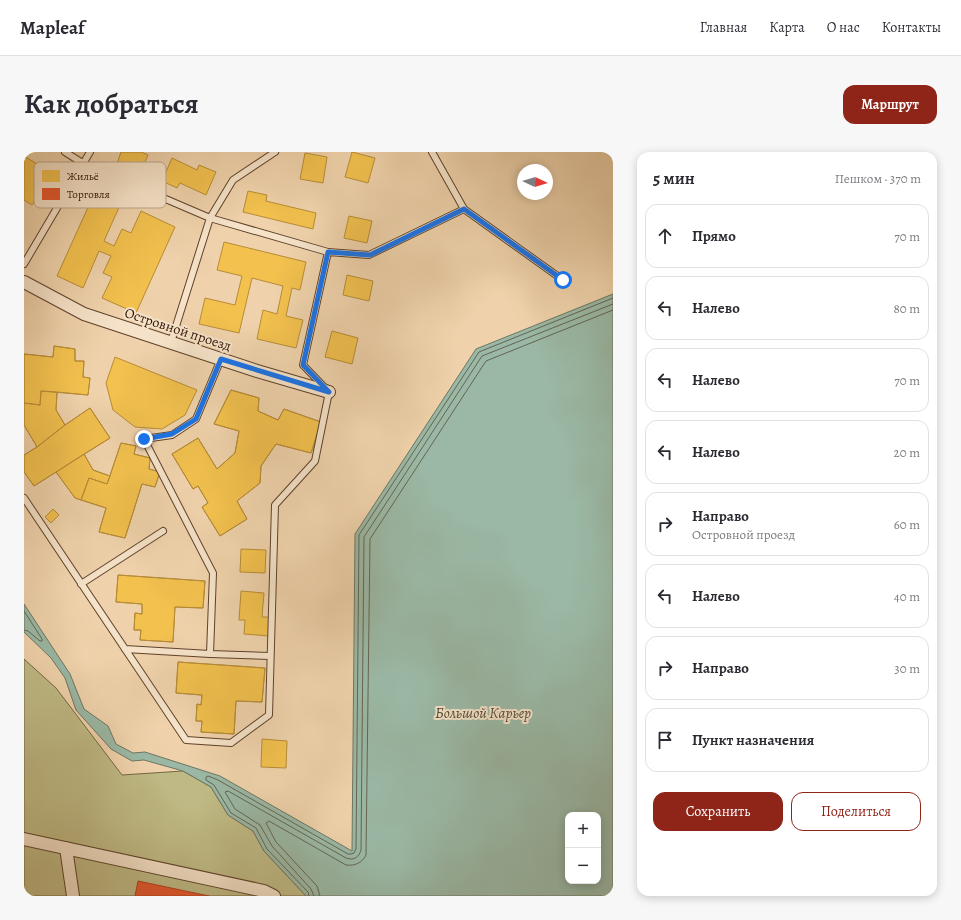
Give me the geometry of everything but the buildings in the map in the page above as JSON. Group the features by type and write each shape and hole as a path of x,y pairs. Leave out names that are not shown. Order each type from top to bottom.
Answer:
{"street":[{"name":"Островной проезд","path":"24,282 84,314 221,359 329,392"},
{"path":"24,839 264,891 274,896"},
{"path":"66,848 73,896"}],"lane":[{"path":"65,152 81,162"},
{"path":"85,162 90,152"},
{"path":"171,342 210,218 233,180 275,152"},
{"path":"432,152 464,209 563,280"},
{"path":"166,199 210,218 328,252 370,255 464,209"},
{"path":"24,264 58,208"},
{"path":"24,498 186,740 231,743 268,715 275,505 315,461 329,392 303,365 328,252"},
{"path":"210,654 213,573 144,439 172,434 196,419 221,359"},
{"path":"81,584 164,531"},
{"path":"125,649 270,656"}],"shaded area":[{"path":"24,659 56,688 122,775 183,771 211,787 228,815 253,831 264,851 306,896 24,896"}],"water":[{"name":"Большой Карьер","path":"613,294 613,896 306,896 264,851 253,831 228,815 211,787 183,771 144,760 132,761 111,749 76,710 65,678 51,658 24,632 24,604 70,674 84,709 108,726 116,744 133,753 145,752 220,776 352,851 355,534 476,349"}],"route":[{"path":"144,439 172,434 196,419 221,359 329,392 303,365 328,252 370,255 464,209 563,280"}]}
